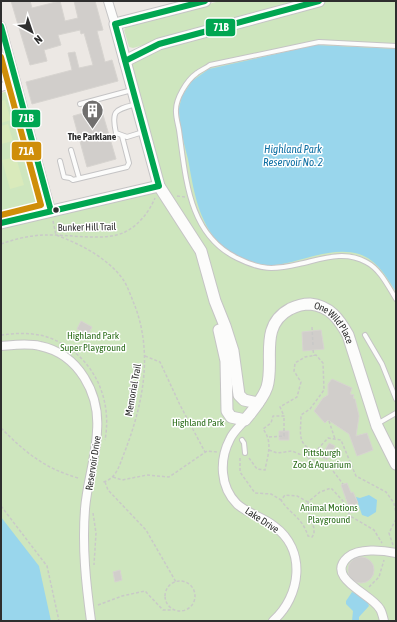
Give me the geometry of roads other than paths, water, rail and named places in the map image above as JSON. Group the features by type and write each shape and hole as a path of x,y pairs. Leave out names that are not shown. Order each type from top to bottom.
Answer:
{"main road":[{"path":"205,1 115,24 137,104 158,191 198,244 215,302 226,362 227,411 231,417 245,420"},
{"path":"125,61 159,44 319,1"},
{"path":"1,223 52,214 158,191"},
{"path":"215,302 233,351 239,395 244,400 258,403"},
{"name":"One Wild Place","path":"245,420 258,403 267,387 269,344 276,321 287,310 297,306 315,305 328,310 335,316 348,335 377,424 396,464"}],"street":[{"path":"108,1 115,24"},
{"path":"1,26 52,214"},
{"path":"1,87 16,83"},
{"name":"Reservoir Drive","path":"1,346 28,344 52,350 76,366 88,383 96,408 98,430 96,452 85,508 84,558 91,621"},
{"name":"Lake Drive","path":"245,420 230,438 222,467 223,477 231,496 246,510 274,526 284,536 292,548 296,565 295,588 291,599 284,610 273,621"},
{"path":"384,621 380,609 366,595 343,578 342,569 345,560 354,552 395,550"}],"lane":[{"path":"396,46 319,42 210,66 196,73 192,78 181,93 176,111 189,197 208,236 216,244 228,254 255,267 288,267 340,255 351,256 370,264 382,277 396,299"},
{"path":"80,104 133,90"},
{"path":"137,104 120,109 114,114 113,118 116,133 127,137 144,132"},
{"path":"60,161 65,178 70,178 72,180 127,166 129,163 122,136"},
{"path":"71,150 79,178"},
{"path":"365,335 382,364 396,399"},
{"path":"377,424 396,413"},
{"path":"242,440 244,443 245,453"}],"water":[{"name":"Highland Park Reservoir No. 2","path":"316,45 396,49 396,292 376,264 359,254 348,252 327,253 275,265 262,264 242,258 228,250 217,241 202,217 197,203 179,115 182,96 192,81 209,69"},
{"path":"369,495 377,500 376,512 368,517 362,515 356,497 360,498"},
{"path":"1,517 39,566 51,621 1,621"},
{"path":"352,592 365,599 369,606 359,617 359,621 352,621 353,611 346,604 346,601"}],"place":[{"name":"The Parklane","path":"92,130"}],"park label":[{"name":"Highland Park Super Playground","path":"93,340"},
{"name":"Highland Park","path":"198,422"},
{"name":"Pittsburgh Zoo & Aquarium","path":"322,458"},
{"name":"Animal Motions Playground","path":"329,512"}]}
